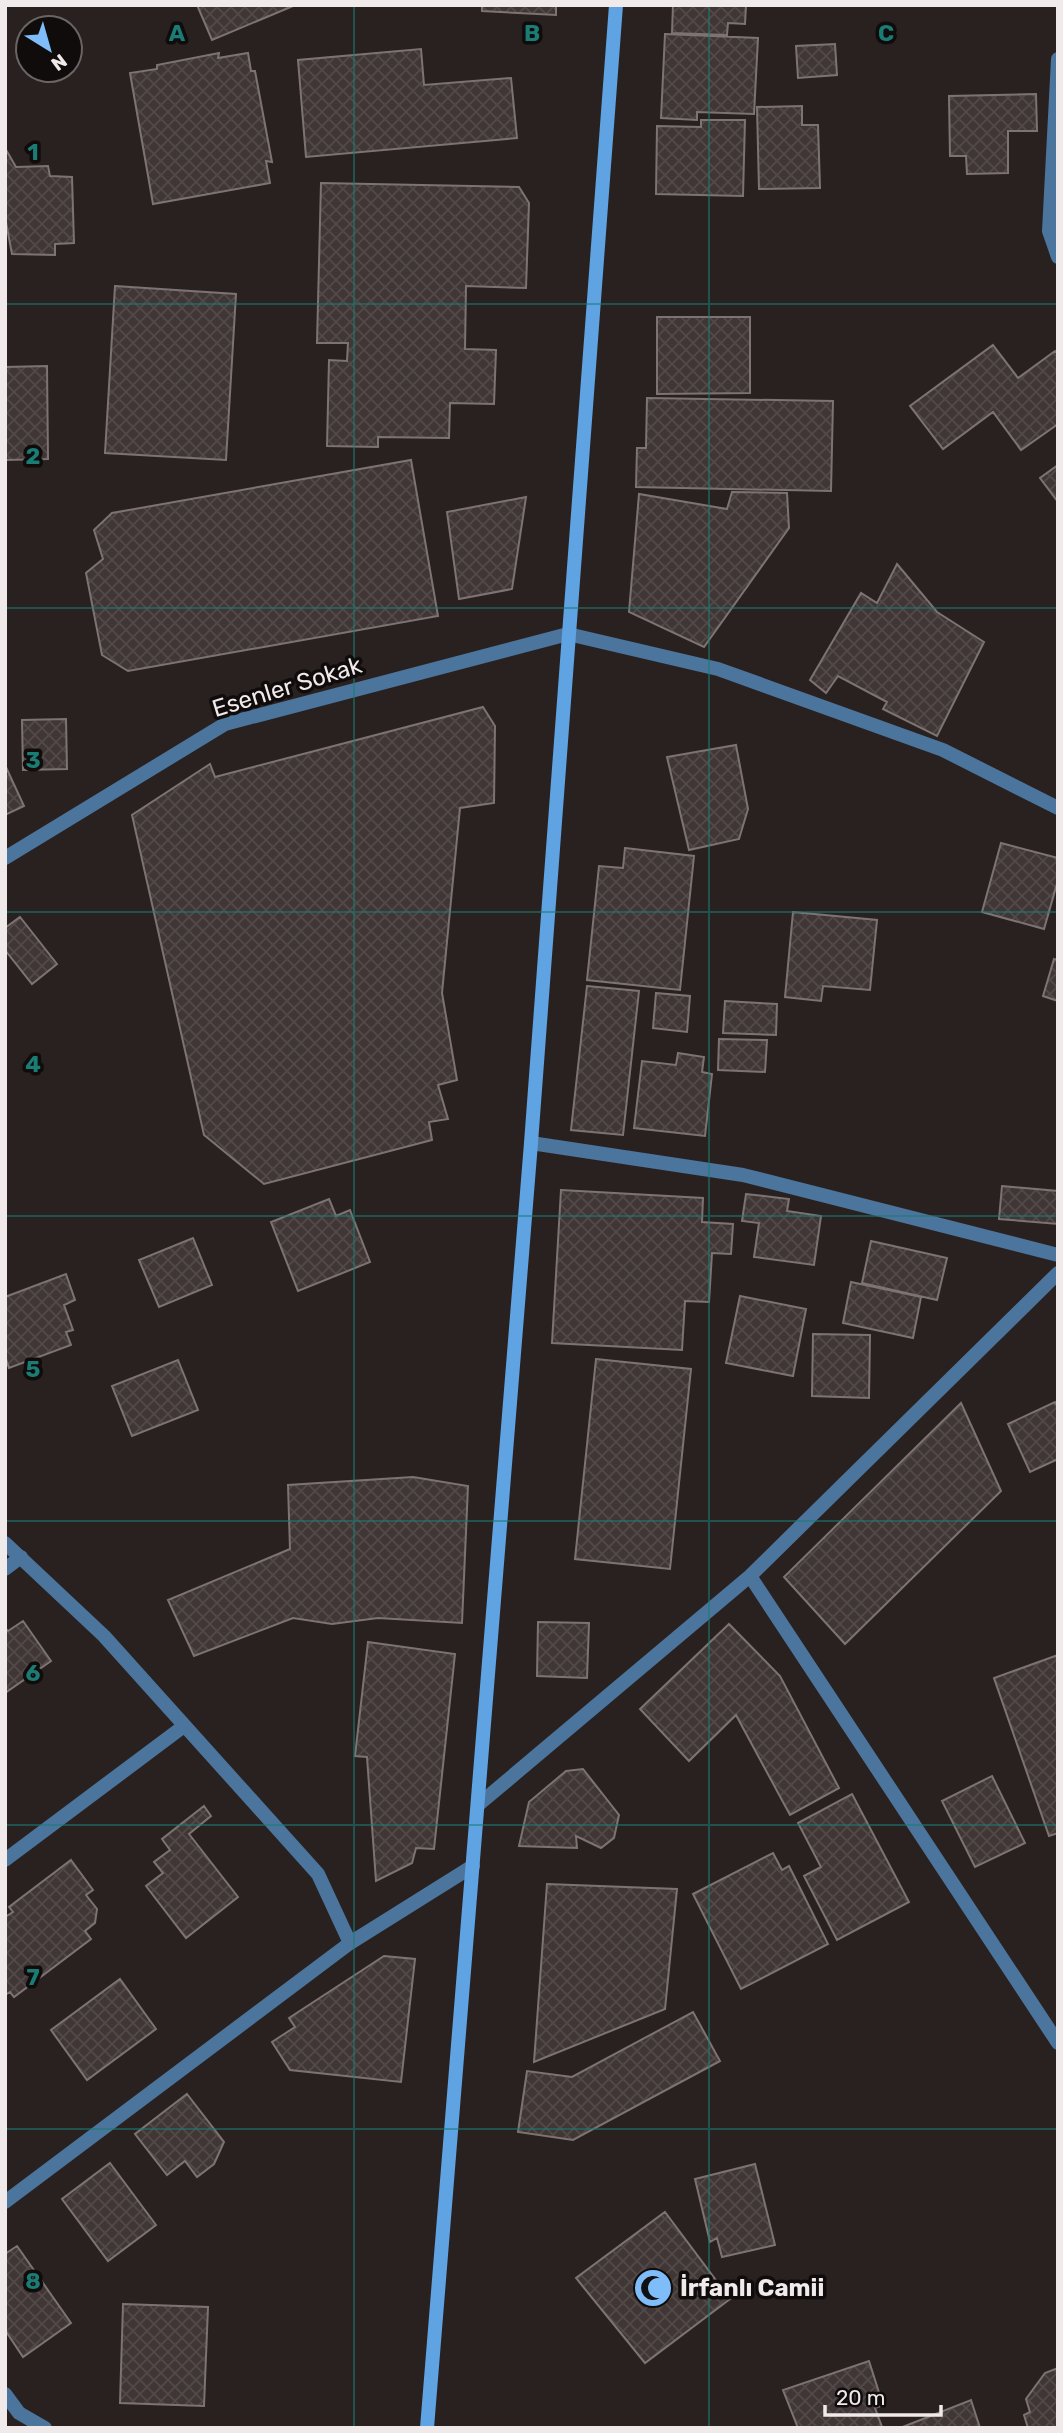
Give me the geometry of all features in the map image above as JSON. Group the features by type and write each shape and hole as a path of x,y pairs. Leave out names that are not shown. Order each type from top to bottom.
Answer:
{"main road":[{"path":"427,2428 531,1143 616,5"}],"street":[{"path":"1058,59 1055,171 1049,232 1058,257"},
{"path":"568,634 731,674 943,750 1058,808"},
{"name":"Esenler Sokak","path":"5,858 225,724 568,634"},
{"path":"531,1143 743,1175 1058,1255"},
{"path":"478,1805 750,1576 1058,1273"},
{"path":"5,1543 104,1636 317,1874 350,1942"},
{"path":"5,1569 21,1557"},
{"path":"750,1576 1058,2043"},
{"path":"5,1860 184,1726"},
{"path":"5,2202 350,1942 473,1866"},
{"path":"5,2394 19,2413 45,2428"}],"building":[{"path":"197,5 293,5 293,6 212,40"},
{"path":"482,5 556,5 556,15 482,11"},
{"path":"673,5 746,5 745,24 728,23 727,35 672,33"},
{"path":"665,34 758,38 754,114 697,112 697,120 661,118"},
{"path":"835,44 837,75 798,78 796,46"},
{"path":"421,49 424,85 511,78 517,138 306,157 298,60"},
{"path":"219,53 218,58 248,53 251,71 255,71 272,162 266,161 270,183 153,204 130,73"},
{"path":"1036,94 1037,131 1008,131 1008,173 967,174 966,156 950,156 949,96"},
{"path":"802,106 802,125 818,125 820,188 759,189 757,107"},
{"path":"701,120 745,120 743,196 656,194 657,126 701,127"},
{"path":"5,148 16,167 48,166 50,176 72,177 74,243 55,244 55,255 12,254 5,217"},
{"path":"321,183 519,187 529,203 526,288 466,286 465,349 496,350 494,404 450,403 449,438 378,437 378,447 327,446 329,360 347,361 348,343 317,343"},
{"path":"115,286 236,294 226,460 105,453"},
{"path":"657,317 750,317 750,393 657,394"},
{"path":"993,345 1018,378 1055,351 1058,354 1058,424 1021,450 993,412 943,449 910,406"},
{"path":"47,366 48,459 5,460 5,367"},
{"path":"647,398 833,401 831,491 636,487 637,448 646,448"},
{"path":"411,460 438,616 128,671 102,655 86,573 103,559 94,530 112,513"},
{"path":"1058,465 1058,502 1040,478"},
{"path":"732,492 787,493 789,528 704,647 629,612 639,494 727,509"},
{"path":"526,497 512,589 459,599 447,512"},
{"path":"897,564 937,612 984,642 937,736 883,709 887,702 838,676 826,693 810,680 861,593 877,603"},
{"path":"483,707 495,726 494,803 460,808 442,993 457,1080 438,1085 448,1119 429,1122 432,1140 264,1184 204,1135 132,815 210,764 215,777"},
{"path":"66,719 67,769 23,770 22,720"},
{"path":"736,745 748,809 739,839 689,850 667,757"},
{"path":"5,765 24,806 5,815"},
{"path":"1001,843 1058,858 1058,880 1044,929 982,912"},
{"path":"625,848 694,856 680,990 587,980 599,866 623,868"},
{"path":"793,912 877,920 870,990 823,986 821,1001 785,997"},
{"path":"20,917 57,964 32,984 5,950 5,928"},
{"path":"1054,959 1058,960 1058,1001 1043,996"},
{"path":"587,986 639,991 623,1135 571,1130"},
{"path":"656,993 690,996 687,1032 653,1028"},
{"path":"725,1001 777,1004 776,1035 723,1033"},
{"path":"719,1039 767,1040 765,1072 718,1070"},
{"path":"678,1053 704,1057 702,1072 712,1074 705,1136 634,1128 642,1061 676,1065"},
{"path":"1002,1186 1058,1191 1058,1224 999,1219"},
{"path":"561,1190 703,1198 702,1222 733,1224 731,1254 712,1253 709,1302 685,1301 682,1350 552,1343"},
{"path":"746,1194 789,1199 787,1211 821,1216 814,1265 754,1257 759,1223 742,1221"},
{"path":"329,1199 336,1216 350,1210 370,1262 298,1291 271,1222"},
{"path":"193,1238 212,1285 159,1307 139,1260"},
{"path":"871,1241 947,1258 937,1300 862,1283"},
{"path":"66,1274 75,1300 64,1305 73,1330 66,1332 71,1345 9,1368 5,1356 5,1297"},
{"path":"851,1282 921,1297 913,1338 843,1323"},
{"path":"740,1296 806,1309 793,1376 726,1363"},
{"path":"813,1334 870,1335 869,1398 812,1396"},
{"path":"596,1359 691,1369 670,1569 575,1559"},
{"path":"178,1360 198,1410 132,1436 112,1386"},
{"path":"1055,1402 1058,1407 1058,1459 1030,1472 1008,1424"},
{"path":"961,1403 1001,1491 845,1644 784,1577"},
{"path":"413,1477 468,1486 462,1623 378,1618 332,1624 293,1618 194,1656 168,1600 290,1549 288,1485"},
{"path":"23,1621 51,1661 5,1693 5,1628 8,1631"},
{"path":"538,1622 589,1623 587,1678 537,1676"},
{"path":"729,1624 780,1676 839,1788 790,1815 736,1715 689,1761 640,1709"},
{"path":"368,1642 455,1654 434,1849 416,1848 412,1863 376,1881 367,1757 355,1756"},
{"path":"1058,1655 1058,1833 1049,1836 994,1678"},
{"path":"583,1769 619,1815 614,1838 601,1848 576,1836 577,1848 519,1846 529,1802 566,1771"},
{"path":"992,1776 1025,1843 975,1867 942,1801"},
{"path":"852,1794 909,1902 837,1940 804,1876 821,1867 798,1823"},
{"path":"204,1806 211,1816 189,1834 238,1897 186,1938 146,1886 163,1873 154,1862 170,1850 162,1839"},
{"path":"773,1853 782,1870 789,1866 828,1944 741,1989 693,1894"},
{"path":"71,1860 93,1890 86,1895 97,1909 95,1923 85,1931 91,1939 14,1997 10,1992 5,1995 5,1917 13,1912 9,1907"},
{"path":"547,1884 677,1889 665,2009 534,2062"},
{"path":"384,1956 415,1959 401,2082 290,2070 272,2042 295,2027 289,2018"},
{"path":"120,1979 156,2029 87,2080 51,2030"},
{"path":"693,2012 720,2061 573,2140 518,2132 527,2071 572,2077"},
{"path":"187,2094 224,2142 214,2164 197,2177 185,2161 167,2175 135,2134"},
{"path":"110,2163 156,2225 108,2261 62,2199"},
{"path":"755,2164 775,2245 722,2257 717,2238 710,2242 695,2179"},
{"name":"İrfanlı Camii","path":"665,2212 730,2299 645,2363 576,2278"},
{"path":"17,2246 71,2323 23,2357 5,2330 5,2254"},
{"path":"123,2304 208,2307 204,2406 120,2403"},
{"path":"869,2361 883,2405 875,2408 882,2427 798,2428 783,2390"},
{"path":"1058,2368 1058,2428 1028,2428 1024,2415 1030,2412 1026,2399 1045,2373"},
{"path":"971,2400 980,2428 900,2428"}],"place":[{"name":"İrfanlı Camii","path":"653,2288"}]}
